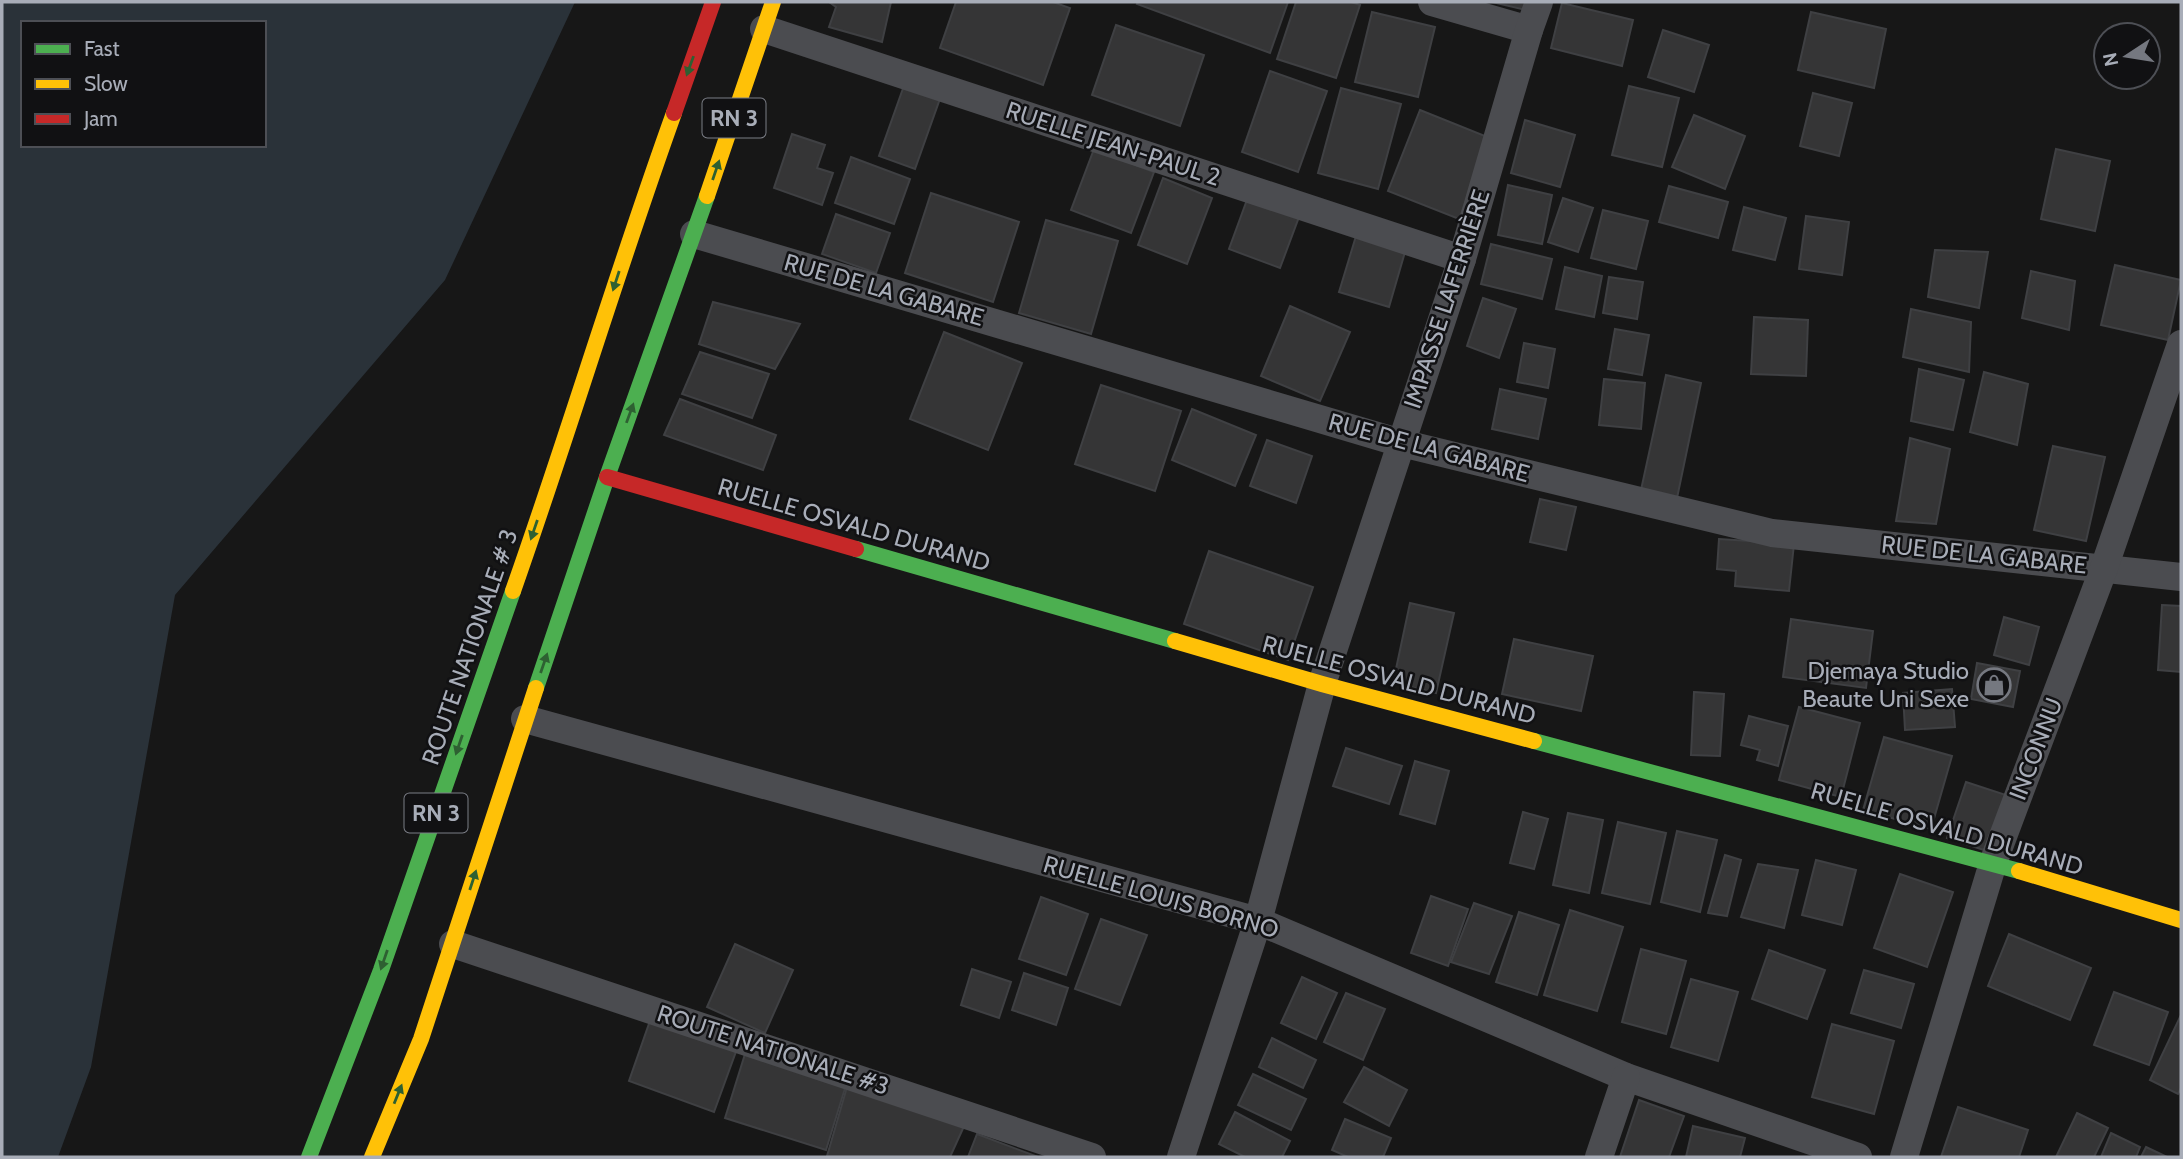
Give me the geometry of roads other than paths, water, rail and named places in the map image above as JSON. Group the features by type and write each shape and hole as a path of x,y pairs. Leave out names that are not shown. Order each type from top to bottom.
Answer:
{"main road":[{"name":"ROUTE NATIONALE # 3","path":"309,1157 381,970 557,466 637,216 713,2"},
{"name":"RN 3","path":"372,1157 421,1039 607,477 773,2"},
{"name":"RUELLE OSVALD DURAND","path":"607,477 1322,684 1993,863 2181,920"}],"street":[{"path":"1432,2 1529,30"},
{"name":"IMPASSE LAFERRIÈRE","path":"1181,1157 1258,921 1322,684 1462,258 1539,2"},
{"name":"RUELLE JEAN-PAUL 2","path":"765,29 1462,258"},
{"name":"RUE DE LA GABARE","path":"694,234 1402,443 1772,533 2181,577"},
{"name":"INCONNU","path":"1904,1157 1993,863 2104,568 2181,344"},
{"name":"RUELLE LOUIS BORNO","path":"525,719 1258,921 1626,1077 1858,1157"},
{"name":"ROUTE NATIONALE #3","path":"453,944 1092,1157"},
{"path":"1599,1157 1626,1077"}],"place":[{"name":"Djemaya Studio Beaute Uni Sexe","path":"1994,685"}]}
